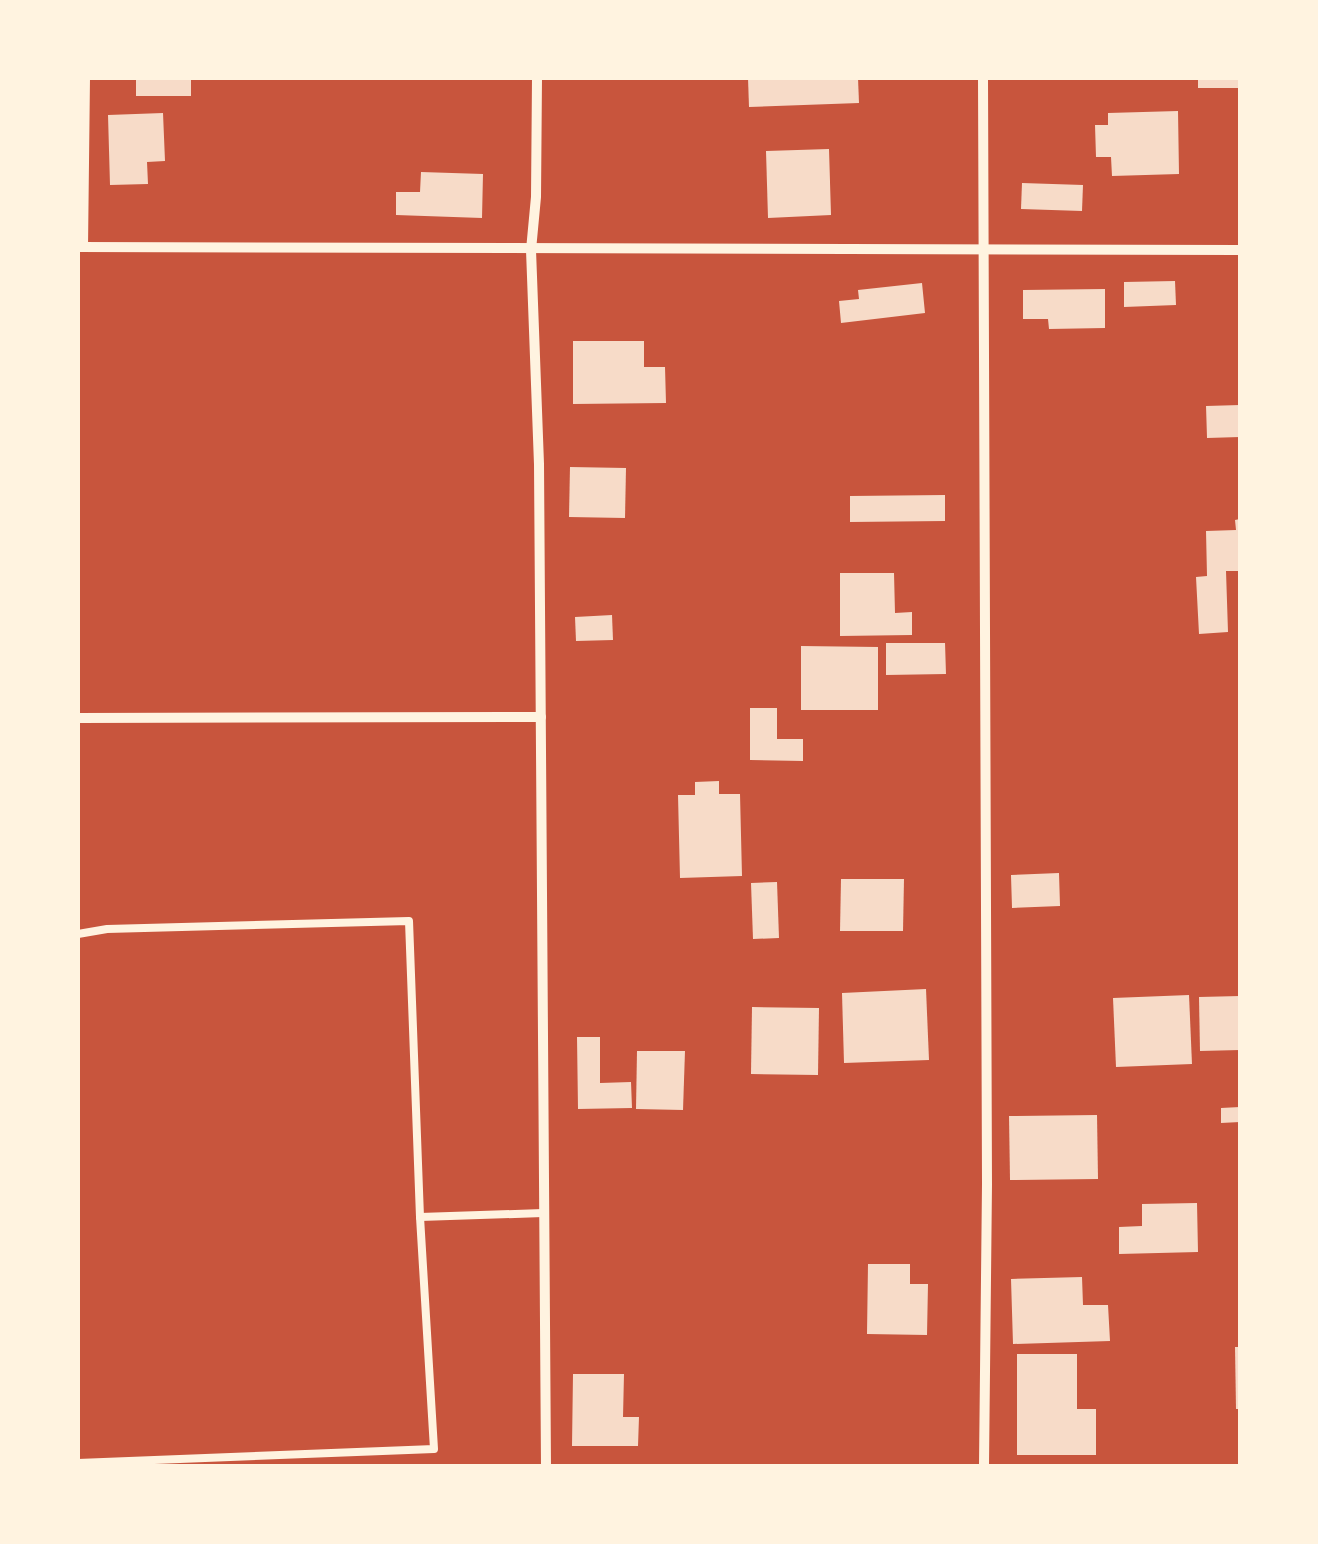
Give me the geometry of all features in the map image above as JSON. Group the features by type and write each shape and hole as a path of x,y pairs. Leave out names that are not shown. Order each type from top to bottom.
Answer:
{"street":[{"path":"85,78 80,247 1240,250"},
{"path":"537,78 536,197 531,250 539,464 546,1466"},
{"path":"983,78 988,1164 984,1466"},
{"path":"78,718 541,717"}],"lane":[{"path":"78,934 408,920 434,1449 78,1462"},
{"path":"420,1217 543,1213"}],"building":[{"path":"136,78 191,78 191,96 136,96"},
{"path":"748,78 858,78 859,103 749,107"},
{"path":"1198,78 1240,78 1240,88 1198,88"},
{"path":"1178,111 1179,174 1112,176 1111,157 1096,157 1095,125 1108,125 1108,113"},
{"path":"163,113 165,161 147,162 148,184 110,185 108,115"},
{"path":"829,149 831,215 768,218 766,151"},
{"path":"421,172 483,174 482,218 396,215 396,192 420,192"},
{"path":"1022,183 1083,185 1082,211 1021,209"},
{"path":"1175,281 1176,305 1124,307 1124,282"},
{"path":"922,283 925,313 841,323 839,301 859,299 858,290"},
{"path":"1105,289 1105,328 1049,329 1048,319 1023,319 1023,290"},
{"path":"573,341 644,341 644,367 665,367 666,403 573,404"},
{"path":"1240,405 1240,437 1207,438 1206,406"},
{"path":"570,467 626,468 625,518 569,517"},
{"path":"945,495 945,521 850,522 850,496"},
{"path":"1240,519 1240,571 1226,571 1228,632 1199,634 1196,577 1207,576 1206,531 1236,530 1235,520"},
{"path":"840,573 894,573 895,613 912,612 912,635 840,636"},
{"path":"612,615 613,640 576,641 575,617"},
{"path":"886,643 945,643 946,674 886,675"},
{"path":"801,646 878,647 878,710 801,710"},
{"path":"750,708 777,708 777,739 803,739 803,761 750,760"},
{"path":"719,781 719,794 740,794 742,876 680,878 678,795 695,795 695,782"},
{"path":"1059,873 1060,906 1012,908 1011,875"},
{"path":"841,879 904,879 903,931 840,931"},
{"path":"777,882 779,938 753,939 751,883"},
{"path":"926,989 929,1060 844,1063 842,993"},
{"path":"1189,995 1192,1064 1116,1067 1113,998"},
{"path":"1240,996 1240,1050 1200,1051 1199,997"},
{"path":"752,1007 819,1008 818,1075 751,1074"},
{"path":"577,1037 600,1037 600,1083 631,1082 632,1108 578,1109"},
{"path":"637,1051 685,1051 683,1110 636,1109"},
{"path":"1240,1107 1240,1122 1221,1123 1221,1108"},
{"path":"1097,1115 1098,1179 1010,1180 1009,1116"},
{"path":"1197,1203 1198,1252 1119,1254 1119,1227 1142,1226 1142,1204"},
{"path":"868,1264 910,1264 910,1284 928,1284 927,1335 867,1334"},
{"path":"1082,1277 1083,1305 1108,1305 1110,1341 1013,1344 1011,1279"},
{"path":"1235,1347 1240,1347 1240,1409 1236,1409"},
{"path":"1017,1354 1077,1354 1077,1409 1096,1409 1096,1455 1017,1455"},
{"path":"573,1374 624,1374 623,1417 639,1417 638,1446 572,1446"}]}
